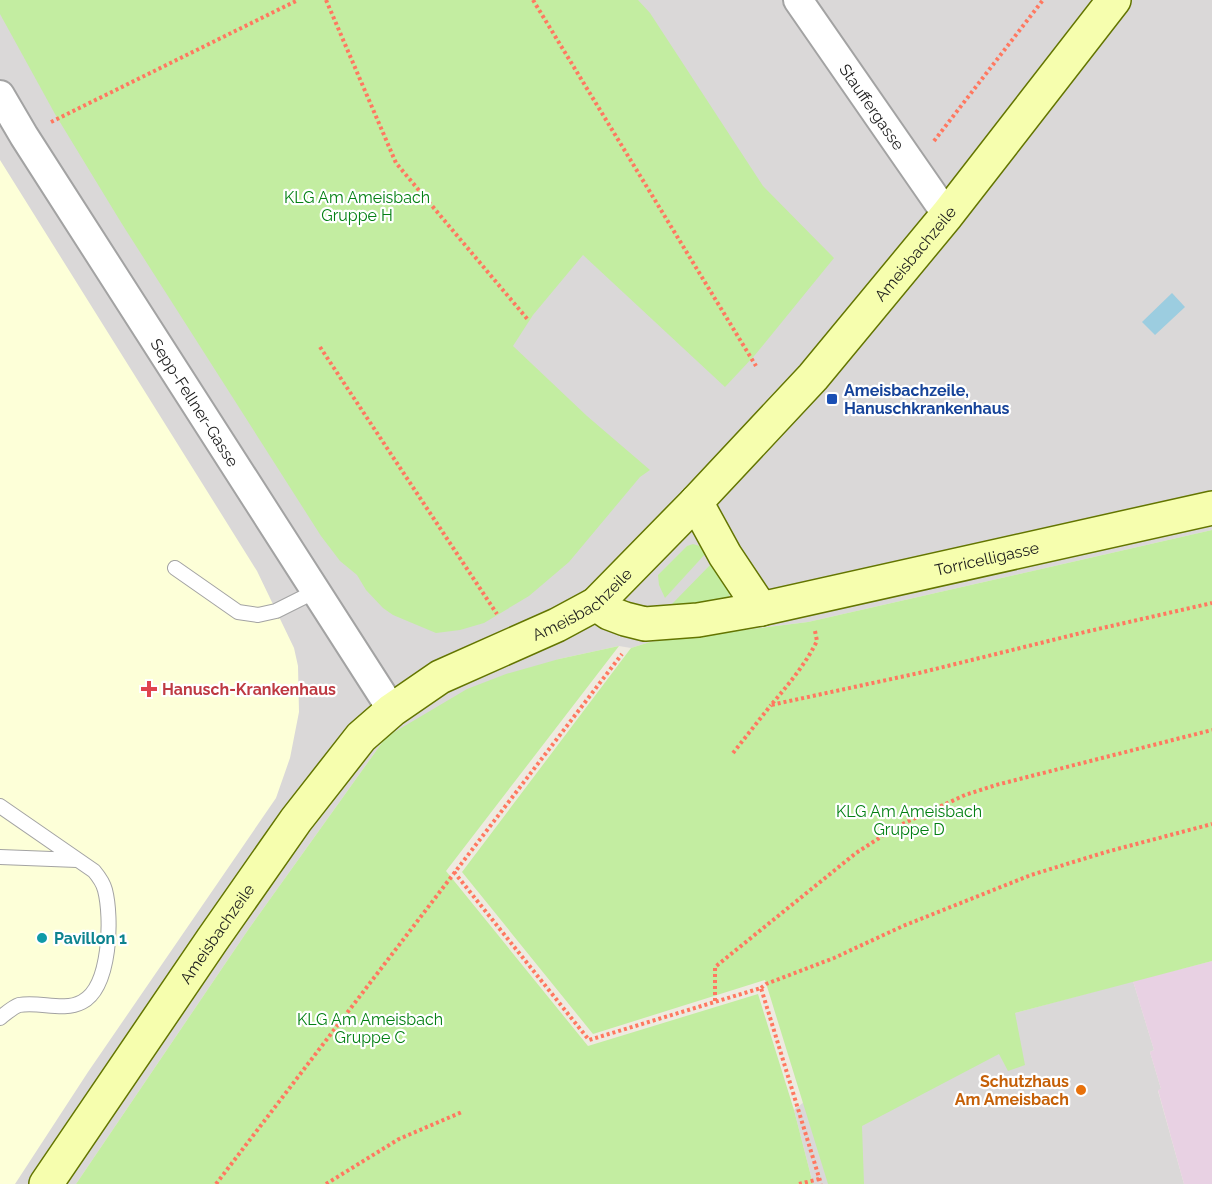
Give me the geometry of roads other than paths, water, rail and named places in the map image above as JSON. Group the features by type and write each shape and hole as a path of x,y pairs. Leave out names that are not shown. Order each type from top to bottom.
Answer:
{"street":[{"name":"Stauffergasse","path":"798,0 947,216"},
{"name":"Ameisbachzeile","path":"46,1184 296,820 361,736 392,710 440,677 557,626 596,604 696,502 813,377 947,216 1114,0"},
{"name":"Sepp-Fellner-Gasse","path":"0,95 392,710"},
{"path":"696,502 725,555 761,609"},
{"name":"Torricelligasse","path":"596,604 625,620 645,624 698,620 819,597 1212,508"}],"lane":[{"path":"175,568 238,612 258,615 276,611 315,591"},
{"path":"0,806 76,860 94,870 102,880 105,891 109,934 104,969 99,982 85,1001 73,1006 18,1005 0,1018"},
{"path":"0,857 76,860"}],"water":[{"path":"1172,293 1185,307 1155,335 1142,322"}],"place":[{"name":"Ameisbachzeile, Hanuschkrankenhaus","path":"832,399"},
{"name":"Hanusch-Krankenhaus","path":"149,689"},
{"name":"Pavillon 1","path":"42,938"},
{"name":"Schutzhaus Am Ameisbach","path":"1081,1090"}],"park label":[{"name":"KLG Am Ameisbach Gruppe H","path":"357,206"},
{"name":"KLG Am Ameisbach Gruppe D","path":"909,820"},
{"name":"KLG Am Ameisbach Gruppe C","path":"370,1028"}]}
